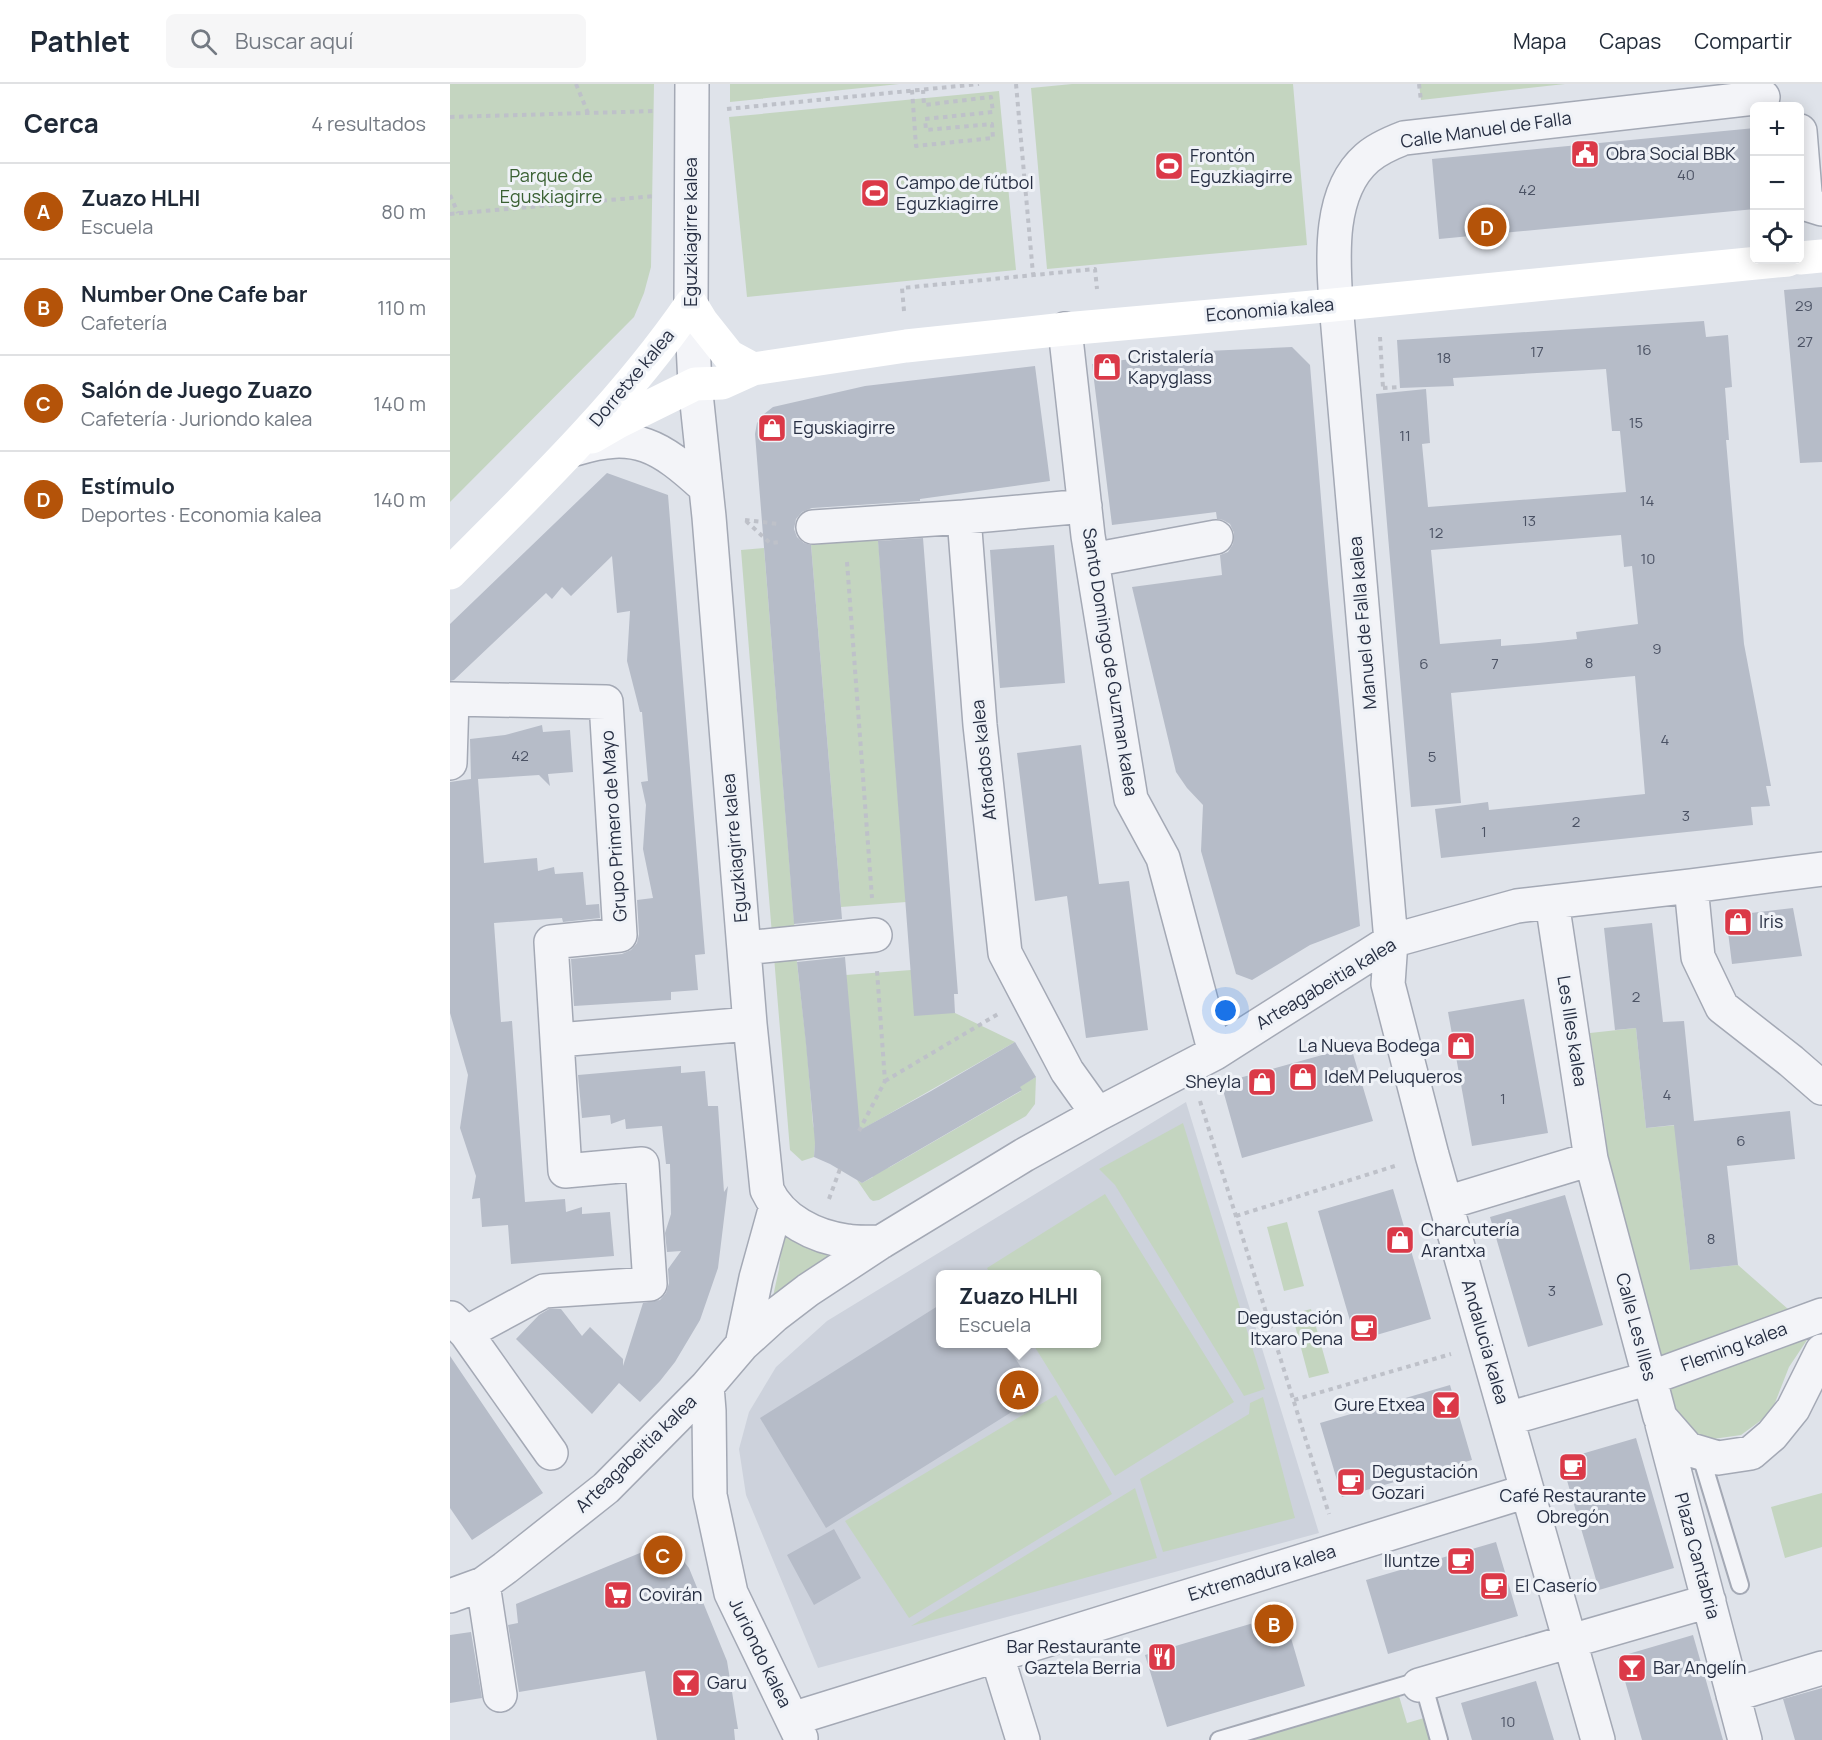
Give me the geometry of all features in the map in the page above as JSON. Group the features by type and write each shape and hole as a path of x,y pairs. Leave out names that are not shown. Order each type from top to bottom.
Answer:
{"street":[{"name":"Calle Manuel de Falla","path":"1336,304 1334,228 1341,200 1353,176 1366,158 1387,145 1404,138 1423,135 1767,93"},
{"name":"Eguzkiagirre kalea","path":"692,97 691,303 695,384 707,502 750,1024 767,1190 776,1206"},
{"path":"1802,156 1806,204 1822,209"},
{"path":"1804,258 1822,256"},
{"name":"Economia kalea","path":"695,384 722,383 753,369 906,346 1750,264"},
{"path":"691,303 702,322 729,356 753,369"},
{"name":"Dorretxe kalea","path":"450,573 558,465 663,344 691,303"},
{"name":"Manuel de Falla kalea","path":"1336,304 1391,941"},
{"name":"Santo Domingo de Guzman kalea","path":"1065,329 1092,560 1131,799 1163,858 1202,1059"},
{"name":"Dorretxe kalea","path":"570,450 618,422 695,384"},
{"path":"570,450 618,440 653,447 670,456 707,502"},
{"path":"828,526 1085,506"},
{"name":"Aforados kalea","path":"964,517 980,725 1005,953 1067,1071 1092,1106 1100,1113"},
{"path":"1092,560 1216,537"},
{"name":"Grupo Primero de Mayo","path":"450,763 451,698 606,702 620,935 551,942 566,1171 642,1164 650,1284 544,1291 458,1325"},
{"name":"Arteagabeitia kalea","path":"461,1586 505,1568 606,1488 707,1386 742,1345 808,1290 880,1242 1024,1155 1202,1059 1391,941 1517,906 1822,869"},
{"path":"1691,886 1698,957 1722,1006 1822,1088"},
{"name":"Les Illes kalea","path":"1552,902 1591,1159"},
{"path":"744,948 875,935"},
{"name":"Andalucia kalea","path":"1391,941 1388,984 1432,1155 1598,1740"},
{"path":"558,1040 750,1024"},
{"path":"1446,1203 1591,1159"},
{"name":"Calle Les Illes","path":"1591,1159 1660,1417 1688,1449 1718,1458 1750,1453 1772,1435 1793,1409 1822,1351"},
{"path":"776,1206 791,1220 816,1233 847,1241 880,1242"},
{"name":"Arteagabeitia kalea","path":"742,1345 756,1278 776,1206"},
{"name":"Fleming kalea","path":"1507,1419 1650,1378 1822,1315"},
{"path":"458,1325 551,1453"},
{"name":"Juriondo kalea","path":"707,1386 710,1495 731,1593 797,1730"},
{"name":"Plaza Cantabria","path":"1660,1417 1709,1601 1729,1644 1733,1695 1745,1740"},
{"name":"Extremadura kalea","path":"797,1730 997,1656 1527,1491"},
{"path":"461,1586 500,1695"},
{"path":"1419,1685 1709,1601"},
{"path":"997,1656 1023,1740"},
{"path":"1733,1695 1822,1668"}],"lane":[{"path":"1700,1453 1740,1585"},
{"path":"1219,1740 1408,1684 1419,1685 1425,1690 1439,1740"}],"path":[{"path":"576,84 588,113"},
{"path":"450,117 588,113 692,97 733,109 978,84"},
{"path":"1016,84 1034,274"},
{"path":"912,90 916,146 993,138 992,124 926,130 925,119 993,112 991,97 924,105 923,90"},
{"path":"450,214 690,193"},
{"path":"450,195 458,213"},
{"path":"902,288 1095,268"},
{"path":"1378,300 1383,388"},
{"path":"707,502 745,520 770,543"},
{"path":"745,520 828,526 875,935 885,1081 859,1131"},
{"path":"885,1081 1028,996"},
{"path":"1202,1059 1236,1216 1340,1549"},
{"path":"1236,1216 1432,1155"},
{"path":"1294,1400 1486,1344"}],"shaded area":[{"path":"1186,1102 1319,1533 818,1668 746,1495 739,1449 749,1412 776,1367 827,1321"}],"green space":[{"name":"Parque de Eguskiagirre","path":"450,84 654,84 651,267 634,317 450,502"},
{"path":"730,84 899,84 730,102"},
{"name":"Frontón Eguzkiagirre","path":"1072,84 1293,84 1307,245 1047,269 1031,88"},
{"path":"1419,84 1565,84 1421,100"},
{"name":"Campo de fútbol Eguzkiagirre","path":"999,91 1016,270 747,297 729,117"},
{"path":"878,538 906,902 841,907 811,545"},
{"path":"764,548 795,933 772,935 741,550"},
{"path":"796,954 813,1125 819,1143 815,1144 814,1157 802,1161 790,1150 774,957"},
{"path":"911,970 955,1013 1015,1042 859,1131 846,975"},
{"path":"1636,1028 1646,1128 1688,1124 1679,1169 1690,1270 1738,1265 1813,1331 1789,1367 1771,1413 1741,1435 1706,1440 1681,1424 1665,1392 1609,1169 1590,1033"},
{"path":"1036,1077 1035,1104 1026,1116 879,1200 870,1199 857,1180 862,1183 873,1177 871,1173 890,1167 1021,1091 1019,1087"},
{"path":"1183,1123 1265,1389 1244,1396 1115,1185 1099,1169"},
{"path":"1105,1194 1234,1402 1115,1476 1035,1348 1101,1348 1101,1270 988,1270 987,1268"},
{"path":"1287,1222 1304,1286 1284,1291 1267,1227"},
{"path":"783,1232 833,1254 772,1301 779,1269"},
{"path":"1311,1309 1329,1373 1309,1378 1292,1314"},
{"path":"1056,1395 1112,1494 909,1618 845,1521"},
{"path":"1263,1397 1295,1518 1163,1552 1140,1479 1249,1414 1250,1403"},
{"path":"1135,1488 1157,1558 911,1626"},
{"path":"1822,1493 1822,1547 1785,1558 1771,1507"},
{"path":"1399,1696 1407,1723 1424,1718 1431,1740 1247,1740"}],"building":[{"path":"1750,128 1750,209 1439,239 1432,159"},
{"path":"1822,287 1822,462 1800,463 1784,290"},
{"path":"1704,321 1706,337 1728,335 1732,387 1725,388 1729,440 1726,440 1744,644 1771,786 1766,786 1770,806 1751,807 1753,825 1441,858 1435,809 1488,802 1489,810 1645,794 1635,676 1451,693 1461,803 1411,807 1376,394 1426,389 1430,443 1422,444 1428,507 1626,492 1620,431 1612,431 1606,369 1453,378 1454,386 1400,388 1397,340","holes":["1621,535 1624,567 1632,566 1638,624 1576,632 1577,639 1539,643 1501,646 1501,639 1440,644 1431,550"]},
{"path":"1292,347 1310,365 1360,926 1310,945 1252,980 1236,974 1201,851 1203,805 1176,772 1132,587 1222,575 1220,555 1228,552 1233,544 1234,533 1230,524 1217,519 1216,512 1112,525 1092,364 1186,352"},
{"path":"1035,366 1050,481 920,499 920,501 812,508 802,512 796,519 794,529 797,537 811,545 842,919 794,924 755,434 757,423 773,407 865,386"},
{"path":"607,473 668,495 705,954 695,955 698,990 671,992 671,1000 574,1006 571,959 622,954 631,950 637,943 639,934 637,900 653,898 643,849 646,805 641,782 648,781 642,712 640,712 627,661 630,611 617,613 612,556 571,596 562,587 552,599 546,593 454,680 450,681 450,624"},
{"path":"923,538 958,994 954,994 955,1013 914,1016 878,541"},
{"path":"1054,545 1065,683 1000,688 990,550"},
{"path":"542,725 543,732 570,730 573,772 548,774 550,786 539,775 478,779 484,863 537,858 538,871 554,867 555,874 583,872 586,905 599,904 600,918 563,922 562,918 494,923 501,1022 512,1021 525,1202 565,1199 566,1212 582,1207 582,1214 610,1212 614,1256 511,1264 508,1225 482,1227 480,1198 472,1199 476,1176 460,1128 468,1075 450,1013 450,782 471,779 470,739 505,735"},
{"path":"1081,745 1099,884 1129,881 1148,1030 1086,1038 1067,896 1035,901 1017,753"},
{"path":"1793,908 1802,956 1732,964 1726,916"},
{"path":"1652,923 1663,1022 1684,1021 1694,1121 1790,1111 1795,1159 1727,1166 1738,1265 1690,1270 1674,1125 1646,1128 1636,1028 1615,1030 1604,928"},
{"path":"845,957 860,1130 1015,1042 1036,1077 1020,1087 1022,1090 862,1183 814,1157 815,1143 797,962"},
{"path":"1524,999 1548,1133 1472,1146 1448,1012"},
{"path":"1351,1047 1373,1121 1242,1158 1221,1083"},
{"path":"681,1066 681,1073 705,1071 708,1106 718,1106 724,1192 728,1186 718,1268 700,1320 675,1362 660,1381 640,1402 619,1383 592,1414 516,1339 539,1315 549,1309 561,1309 582,1336 590,1327 623,1359 623,1366 643,1303 660,1300 666,1293 669,1283 668,1269 681,1251 667,1252 665,1233 671,1214 670,1164 666,1164 662,1126 626,1129 625,1119 611,1124 610,1115 582,1118 578,1075"},
{"path":"1393,1189 1431,1319 1356,1341 1318,1211"},
{"path":"1565,1195 1603,1325 1528,1347 1490,1217"},
{"path":"936,1307 936,1348 1009,1348 1039,1395 826,1528 760,1418"},
{"path":"450,1356 543,1493 472,1540 450,1508"},
{"path":"1450,1385 1472,1460 1342,1497 1320,1423"},
{"path":"1636,1438 1674,1568 1599,1590 1561,1460"},
{"path":"834,1529 861,1578 814,1605 787,1555"},
{"path":"1496,1542 1518,1616 1388,1654 1366,1580"},
{"path":"657,1549 681,1558 689,1568 727,1661 738,1729 734,1729 735,1740 657,1740 645,1671 519,1692 508,1625 518,1623 516,1604 640,1553"},
{"path":"1284,1614 1305,1686 1167,1727 1145,1655"},
{"path":"471,1632 482,1698 450,1703 450,1635"},
{"path":"1693,1635 1723,1740 1642,1740 1618,1657"},
{"path":"1536,1681 1554,1740 1472,1740 1461,1703"},
{"path":"1822,1688 1822,1740 1795,1740 1783,1699"}],"place":[{"name":"Obra Social BBK","path":"1585,154"},
{"name":"Frontón Eguzkiagirre","path":"1169,166"},
{"name":"Campo de fútbol Eguzkiagirre","path":"875,193"},
{"name":"Estímulo","path":"1487,227"},
{"name":"Cristalería Kapyglass","path":"1107,367"},
{"name":"Eguskiagirre","path":"772,428"},
{"name":"Iris","path":"1738,922"},
{"name":"La Nueva Bodega","path":"1461,1046"},
{"name":"IdeM Peluqueros","path":"1303,1077"},
{"name":"Sheyla","path":"1262,1082"},
{"name":"Charcutería Arantxa","path":"1400,1240"},
{"name":"Degustación Itxaro Pena","path":"1364,1328"},
{"name":"Zuazo HLHI","path":"1019,1390"},
{"name":"Gure Etxea","path":"1446,1405"},
{"name":"Café Restaurante Obregón","path":"1573,1467"},
{"name":"Degustación Gozari","path":"1351,1482"},
{"name":"Salón de Juego Zuazo","path":"663,1555"},
{"name":"Iluntze","path":"1461,1561"},
{"name":"El Caserío","path":"1494,1586"},
{"name":"Covirán","path":"618,1595"},
{"name":"Number One Cafe bar","path":"1274,1624"},
{"name":"Bar Restaurante Gaztela Berria","path":"1162,1657"},
{"name":"Bar Angelín","path":"1632,1668"},
{"name":"Garu","path":"686,1683"}]}
